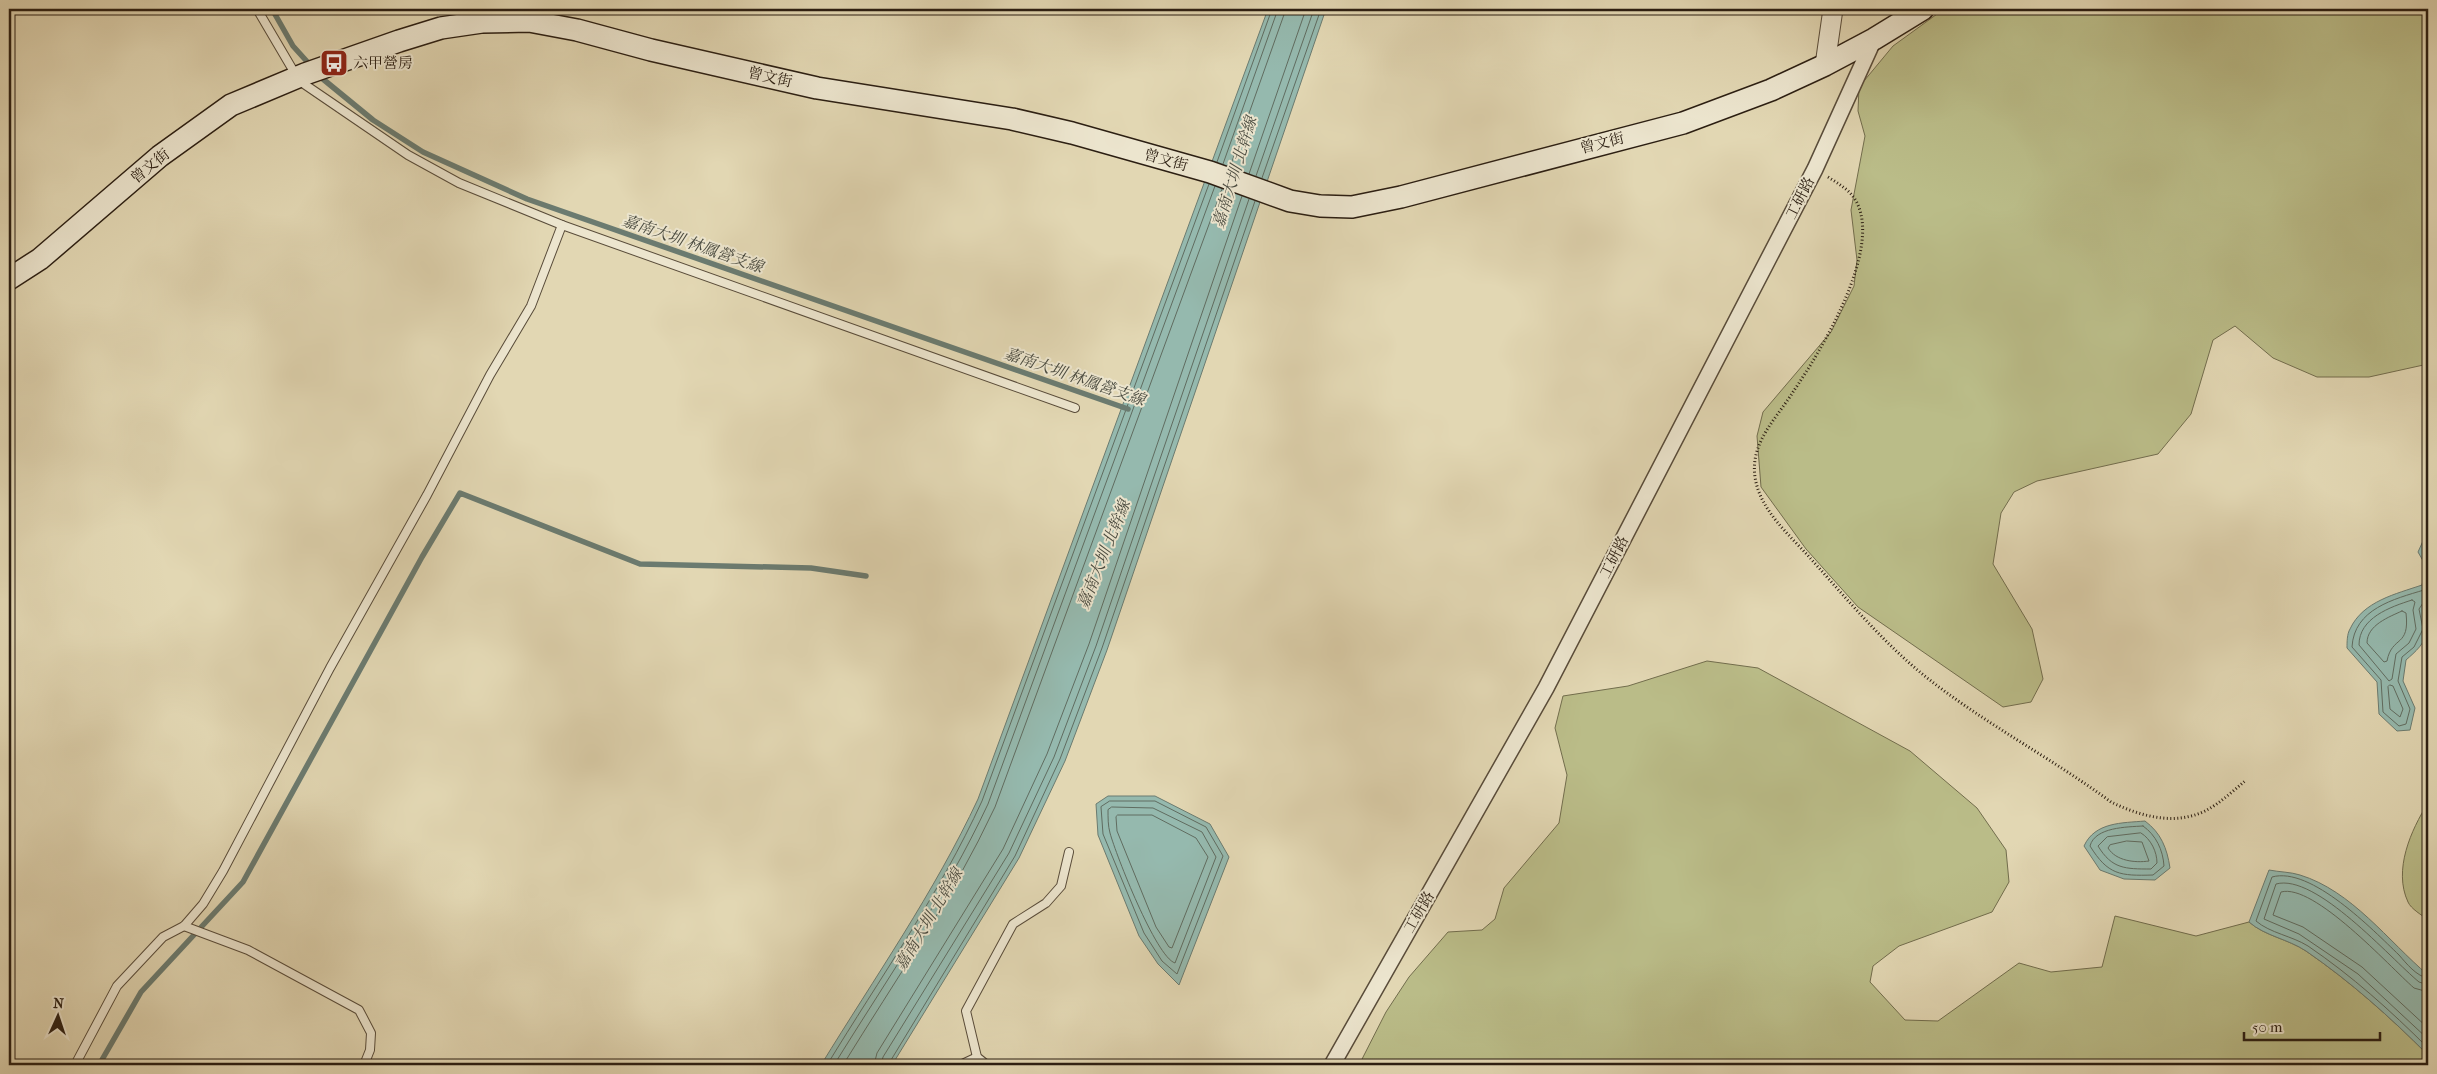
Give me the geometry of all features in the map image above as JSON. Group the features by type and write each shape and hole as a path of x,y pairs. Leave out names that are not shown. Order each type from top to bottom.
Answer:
{"main road":[{"name":"曾文街","path":"9,279 40,259 160,156 231,105 332,64 441,28 482,22 529,21 578,30 651,50 817,88 1012,119 1072,133 1210,172 1290,201 1344,207 1401,197 1683,123 1770,90 1825,65 1874,39 1923,9"}],"street":[{"path":"1825,65 1833,9"},
{"name":"工研路","path":"1332,1065 1546,688 1815,169 1874,39"}],"lane":[{"path":"257,9 301,76 319,96 408,155 459,183 562,225 1075,408"},
{"path":"75,1065 117,986 163,937 184,926 203,904 224,871 330,668 427,495 490,376 531,306 562,225"},
{"path":"987,1065 977,1057 966,1011 1013,924 1046,903 1061,886 1069,852"},
{"path":"184,926 248,950 360,1010 371,1033 370,1050 364,1065"},
{"path":"960,1065 977,1057"}],"path":[{"path":"1815,169 1848,190 1856,201 1863,225 1862,250 1859,266 1841,310 1794,391 1758,446 1755,457 1755,479 1768,511 1886,642 1921,673 2111,802 2127,810 2156,818 2192,815 2205,811 2246,781"}],"green space":[{"path":"1944,9 2428,9 2428,364 2369,377 2317,377 2273,358 2235,326 2213,340 2191,414 2158,454 2037,481 2014,492 2001,513 1993,564 2032,629 2043,679 2031,702 2003,707 1858,607 1806,549 1761,487 1757,436 1763,412 1831,332 1854,286 1857,260 1851,210 1865,136 1858,111 1859,87 1893,46"},
{"path":"1707,661 1758,668 1910,751 1977,808 2006,850 2009,882 1992,912 1899,946 1873,966 1870,982 1905,1020 1938,1021 2019,963 2051,972 2102,967 2115,916 2196,936 2249,922 2262,931 2306,951 2339,975 2385,1014 2428,1055 2428,1065 1359,1065 1386,1012 1409,977 1448,932 1482,930 1495,919 1504,888 1559,823 1567,775 1555,728 1563,696 1628,686"},
{"path":"2428,803 2428,920 2409,905 2402,877 2403,864 2410,838"}],"water":[{"name":"嘉南大圳 北幹線","path":"1268,9 1326,9 1107,650 1065,761 1019,858 892,1065 821,1065 923,901 961,834 978,799"},
{"path":"2428,530 2428,603 2425,613 2427,630 2422,643 2406,660 2403,681 2415,708 2410,730 2397,731 2379,714 2377,682 2347,648 2348,636 2356,619 2372,605 2391,595 2422,585 2426,566 2418,552"},
{"path":"1108,796 1155,796 1210,824 1229,857 1179,985 1158,964 1139,936 1098,835 1096,804"},
{"path":"2145,821 2162,841 2170,868 2155,880 2124,879 2100,870 2084,846 2089,838 2095,832 2110,825"},
{"path":"2269,870 2300,875 2319,882 2336,893 2368,918 2428,975 2428,1055 2370,1000 2323,963 2299,947 2262,931 2249,922"}],"waterway":[{"name":"嘉南大圳 林鳳營支線","path":"272,9 293,46 311,66"},
{"name":"嘉南大圳 林鳳營支線","path":"318,75 373,120 423,152 527,199 1128,409"},
{"path":"99,1065 141,992 243,882 422,557 460,493 640,564 811,568 866,576"}],"place":[{"name":"六甲營房","path":"334,63"}]}
